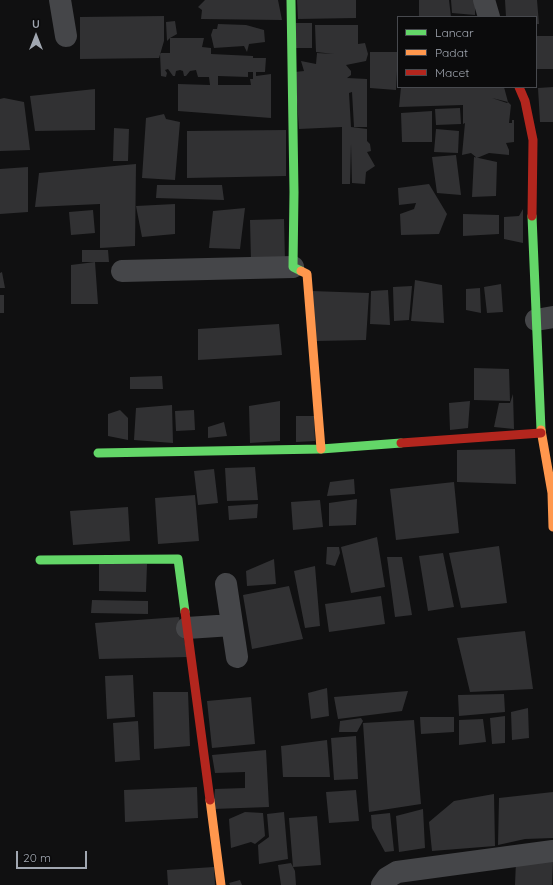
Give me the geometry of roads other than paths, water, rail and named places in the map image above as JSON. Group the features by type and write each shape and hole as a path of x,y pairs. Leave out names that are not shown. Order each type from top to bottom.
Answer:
{"street":[{"path":"60,0 66,36"},
{"path":"291,0 294,192 292,267"},
{"path":"484,0 489,16"},
{"path":"518,88 525,101 533,140 532,232 544,318 541,433 552,493 553,527"},
{"path":"122,271 292,267 307,274 321,449"},
{"path":"98,453 321,449 541,433"},
{"path":"40,560 178,559 221,885"},
{"path":"226,584 237,657"},
{"path":"187,628 232,625"},
{"path":"382,885 387,878 397,872 553,851"}]}
